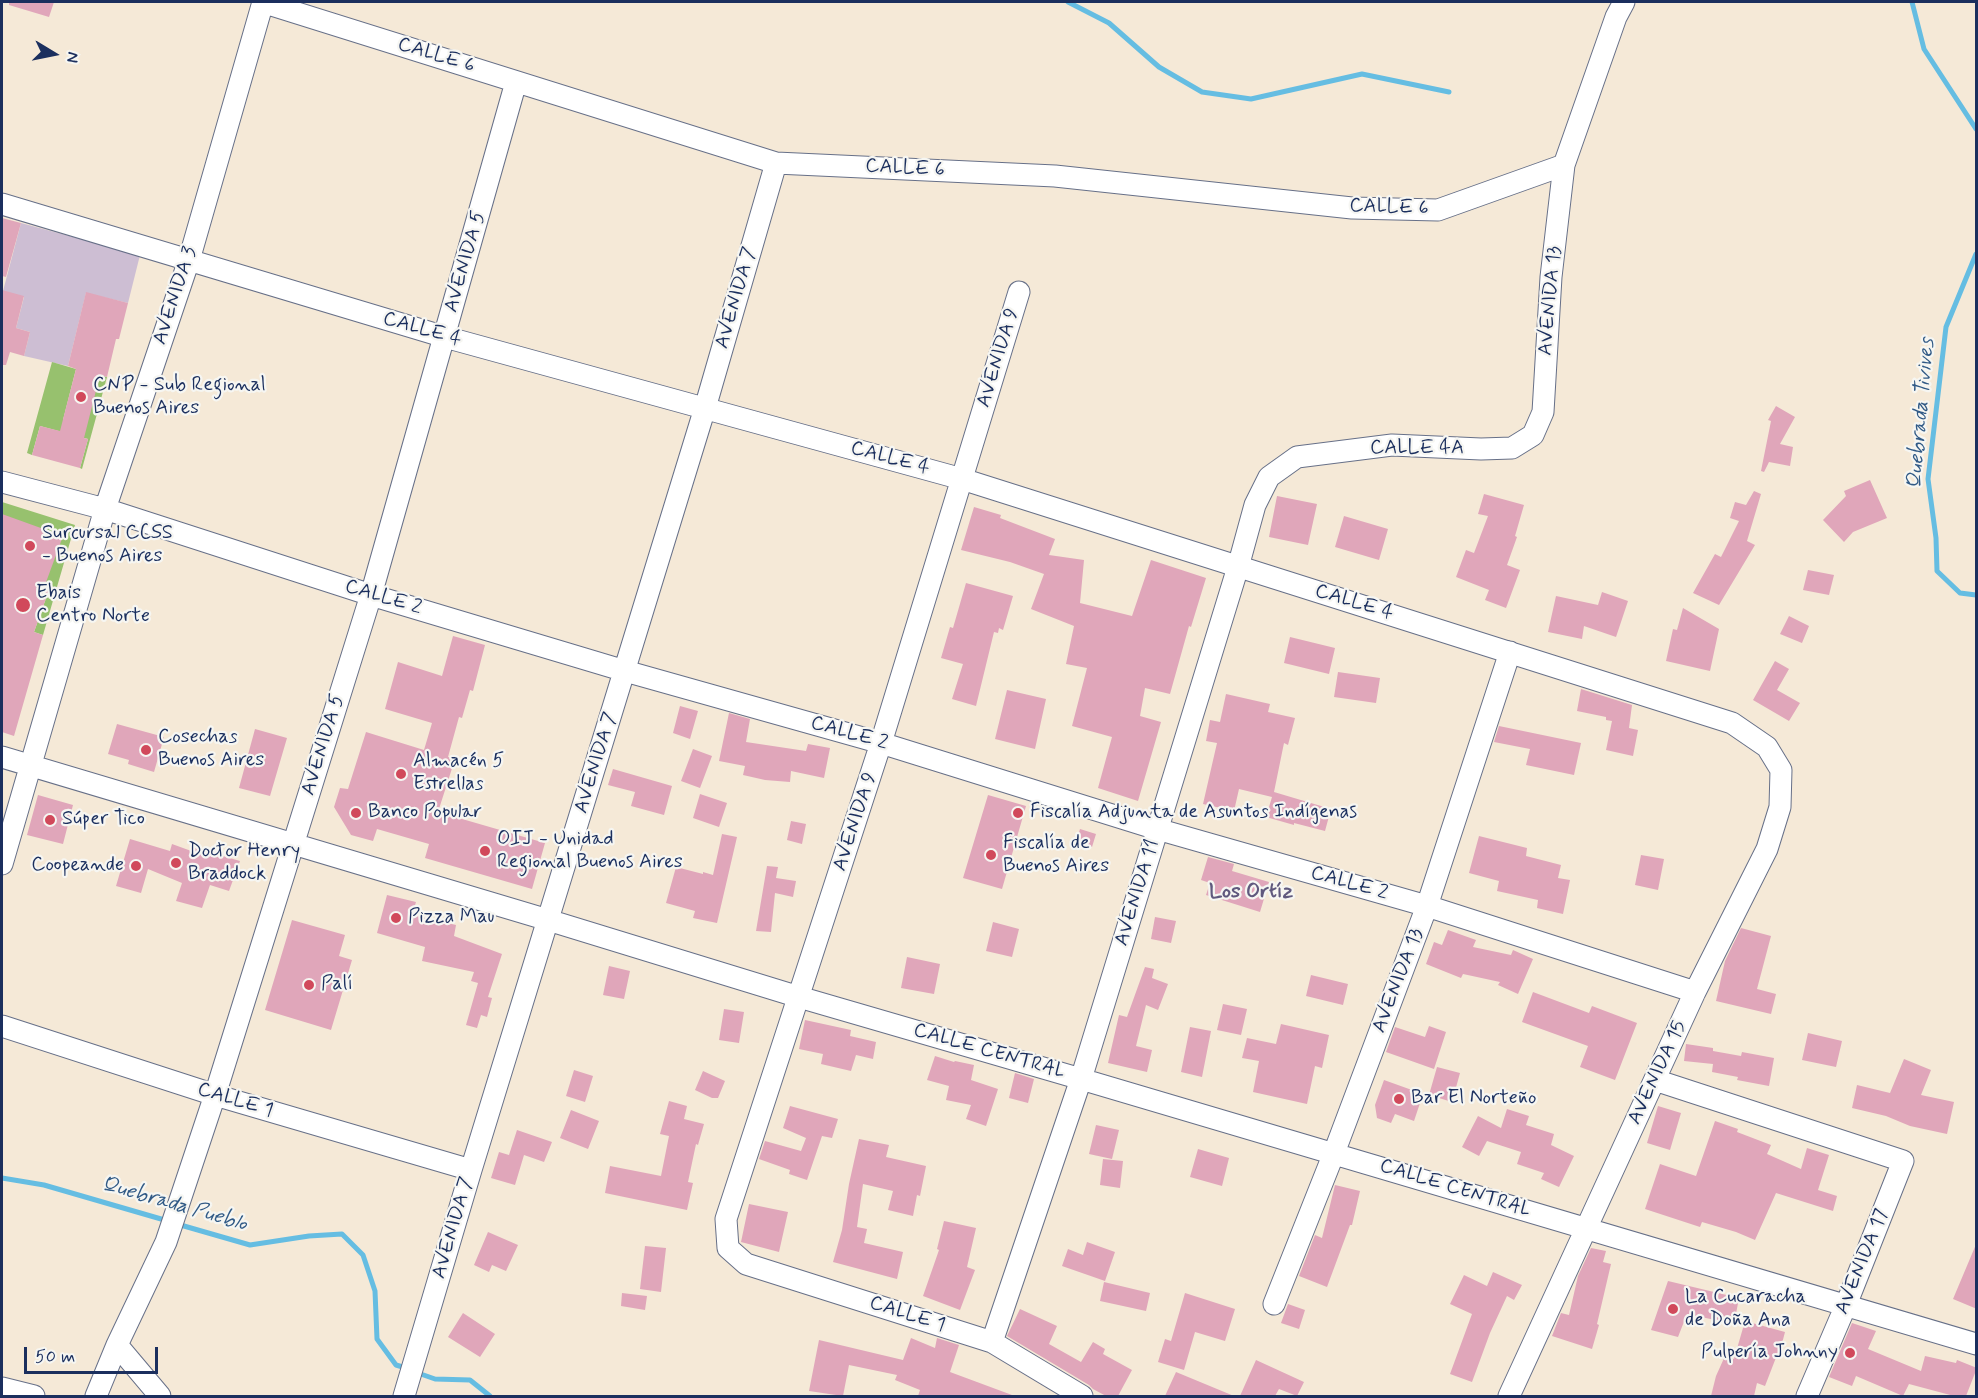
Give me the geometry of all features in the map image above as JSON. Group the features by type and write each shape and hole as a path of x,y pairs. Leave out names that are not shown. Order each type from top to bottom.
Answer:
{"street":[{"name":"CALLE 6","path":"262,2 776,163 1055,176 1352,208 1438,210 1564,165"},
{"name":"AVENIDA 3","path":"2,864 105,509 189,260 262,2"},
{"name":"AVENIDA 13","path":"1533,435 1543,412 1551,278 1564,165 1616,17 1624,2"},
{"name":"AVENIDA 5","path":"96,1396 117,1345 166,1242 215,1095 371,595 516,82"},
{"name":"AVENIDA 7","path":"404,1396 705,408 776,163"},
{"name":"CALLE 4","path":"2,204 445,337 962,479 1732,723 1767,747"},
{"name":"AVENIDA 9","path":"728,1248 726,1219 881,743 1019,292"},
{"name":"CALLE 4A","path":"1298,457 1392,446 1512,448 1533,435"},
{"name":"AVENIDA 11","path":"992,1342 1081,1079 1255,505 1269,477 1298,457"},
{"name":"CALLE 2","path":"2,482 105,509 371,595 625,671 881,743 1157,829 1427,906 1695,992"},
{"name":"AVENIDA 13","path":"1274,1304 1334,1153 1427,906 1510,652"},
{"name":"AVENIDA 15","path":"1509,1396 1695,992 1767,849 1780,807 1781,770 1767,747"},
{"name":"CALLE CENTRAL","path":"2,757 799,997 1977,1344"},
{"name":"CALLE 1","path":"2,1026 215,1095 471,1170"},
{"name":"AVENIDA 17","path":"1655,1080 1903,1161 1807,1396"},
{"name":"CALLE 1","path":"728,1248 746,1264 992,1342 1074,1394"},
{"path":"117,1345 160,1396"},
{"path":"2,1388 34,1396"}],"shaded area":[{"path":"21,223 140,255 128,303 86,293 68,366 24,356 30,332 16,328 24,297 3,291"}],"green space":[{"path":"52,362 76,369 63,420 100,375 107,377 82,469 80,468 88,439 40,426 32,455 27,453"},
{"path":"2,502 75,525 43,635 34,632 50,587 2,570"}],"building":[{"path":"9,2 54,2 49,17 9,5"},
{"path":"2,218 21,223 6,277 2,276"},
{"path":"2,290 24,296 16,328 30,332 24,356 10,352 6,365 2,365"},
{"path":"86,292 128,303 107,377 100,375 84,438 88,439 80,468 32,455 40,426 60,431 76,369 68,366"},
{"path":"1776,406 1795,417 1780,444 1793,447 1790,466 1769,462 1764,472 1761,471 1771,421 1768,420"},
{"path":"1870,480 1887,518 1853,532 1844,542 1823,520 1846,496 1844,491"},
{"path":"1754,491 1761,494 1747,541 1755,545 1719,605 1693,593 1715,554 1721,557 1739,521 1730,518 1735,502 1746,505"},
{"path":"1484,494 1524,505 1515,536 1517,537 1507,565 1520,570 1506,608 1485,600 1489,590 1456,577 1466,550 1474,553 1488,516 1478,514"},
{"path":"1277,496 1317,504 1308,545 1269,537"},
{"path":"974,507 1001,515 1000,518 1055,539 1049,555 1084,560 1080,603 1132,616 1151,560 1206,578 1191,627 1189,626 1170,694 1145,688 1140,716 1161,722 1138,801 1098,788 1112,737 1072,726 1087,668 1066,664 1074,626 1031,609 1044,574 1010,562 961,550"},
{"path":"2,514 63,536 45,585 50,587 34,632 43,635 14,736 2,732"},
{"path":"1344,516 1388,529 1379,560 1335,547"},
{"path":"1808,570 1834,575 1829,595 1803,590"},
{"path":"966,583 1013,596 1003,630 999,628 998,633 994,632 976,706 952,699 963,664 941,658 950,627 953,628"},
{"path":"1602,592 1628,601 1616,637 1584,626 1582,639 1548,632 1556,596 1598,605"},
{"path":"1683,608 1719,629 1710,671 1666,661 1673,629 1677,630"},
{"path":"1789,616 1809,626 1802,643 1780,634"},
{"path":"453,636 485,645 473,691 470,690 462,718 459,717 448,757 455,759 438,812 545,843 532,889 425,858 429,844 377,829 373,841 351,835 334,807 340,788 348,789 366,732 424,750 432,723 385,709 398,662 442,676"},
{"path":"1290,637 1335,648 1329,674 1284,663"},
{"path":"1775,661 1789,669 1777,690 1800,703 1789,721 1753,700"},
{"path":"1338,672 1380,678 1376,703 1334,697"},
{"path":"1581,689 1632,705 1629,728 1638,730 1633,756 1606,750 1612,721 1606,720 1606,717 1577,711"},
{"path":"1007,690 1046,699 1035,749 995,739"},
{"path":"1226,694 1270,704 1268,712 1295,718 1288,745 1284,743 1274,792 1331,809 1325,831 1266,817 1272,797 1239,789 1234,811 1203,804 1217,743 1206,741 1210,720 1220,722"},
{"path":"680,706 698,711 690,739 673,733"},
{"path":"729,713 750,719 746,742 806,751 808,744 830,748 824,778 791,771 790,782 765,780 743,775 745,766 719,761"},
{"path":"117,724 164,737 154,772 128,764 129,760 108,754"},
{"path":"1499,726 1581,743 1574,775 1526,765 1530,749 1494,742"},
{"path":"255,729 287,738 270,796 239,788"},
{"path":"693,749 712,756 700,788 681,781"},
{"path":"613,769 672,786 664,815 631,806 635,792 608,785"},
{"path":"700,794 727,803 719,827 693,818"},
{"name":"Súper Tico","path":"38,795 73,805 63,844 27,835"},
{"name":"Fiscalía de Buenos Aires","path":"988,795 1026,806 1002,889 963,878"},
{"path":"791,821 806,824 802,844 787,840"},
{"path":"1080,829 1096,834 1092,847 1076,842"},
{"path":"722,834 737,837 717,923 693,918 695,911 666,903 676,867 713,875"},
{"path":"1479,836 1527,848 1526,856 1561,865 1558,878 1570,880 1563,914 1537,908 1538,900 1497,891 1499,881 1469,873"},
{"path":"130,839 170,851 172,844 194,852 195,848 240,861 229,891 210,885 202,908 176,901 182,883 148,869 141,893 116,886"},
{"path":"1641,855 1664,859 1658,890 1635,885"},
{"path":"1208,857 1234,864 1232,871 1269,882 1260,912 1206,895 1210,883 1201,880"},
{"path":"767,866 778,867 776,878 796,881 793,897 775,893 771,932 756,931"},
{"path":"387,895 416,902 412,915 456,925 454,936 502,954 488,997 492,998 487,1017 481,1015 477,1028 466,1025 478,983 471,981 474,972 422,961 425,947 377,933"},
{"path":"1155,917 1176,921 1171,943 1151,939"},
{"name":"Palí","path":"292,920 345,935 339,956 352,960 331,1030 265,1010"},
{"path":"993,922 1019,929 1012,957 986,951"},
{"path":"1741,928 1771,936 1757,989 1776,994 1771,1014 1716,1001 1725,961"},
{"path":"1448,930 1476,940 1473,947 1511,955 1513,950 1533,959 1518,994 1498,985 1500,982 1463,974 1461,978 1426,964 1434,942 1442,945"},
{"path":"907,957 940,964 934,994 901,988"},
{"path":"609,966 630,971 624,999 603,995"},
{"path":"1145,967 1154,969 1152,978 1168,984 1158,1010 1146,1005 1136,1046 1152,1050 1147,1072 1108,1063 1119,1015 1127,1017"},
{"path":"1311,975 1348,984 1343,1005 1306,996"},
{"path":"1533,992 1589,1013 1592,1006 1637,1023 1615,1080 1580,1067 1588,1046 1522,1022"},
{"path":"1223,1004 1247,1009 1241,1035 1217,1030"},
{"path":"724,1009 744,1012 739,1043 719,1040"},
{"path":"805,1020 851,1030 850,1036 876,1042 873,1059 856,1055 851,1071 821,1064 823,1054 799,1049"},
{"path":"1281,1024 1329,1035 1322,1068 1315,1066 1307,1104 1253,1092 1259,1061 1242,1058 1247,1038 1276,1044"},
{"path":"1429,1026 1446,1032 1434,1069 1386,1052 1395,1027 1425,1037"},
{"path":"1190,1027 1211,1031 1202,1077 1181,1072"},
{"path":"1808,1033 1842,1041 1836,1067 1802,1060"},
{"path":"1686,1044 1713,1048 1713,1051 1741,1056 1742,1052 1774,1058 1769,1086 1737,1080 1738,1077 1712,1072 1713,1064 1684,1061"},
{"path":"935,1056 974,1065 971,1080 998,1089 986,1126 966,1119 971,1105 946,1100 949,1086 927,1080"},
{"path":"1904,1059 1931,1070 1921,1095 1954,1102 1947,1134 1910,1126 1886,1116 1852,1108 1857,1085 1890,1093"},
{"path":"1437,1067 1460,1073 1452,1102 1429,1095"},
{"path":"574,1070 593,1076 585,1102 566,1096"},
{"path":"703,1071 725,1081 718,1098 712,1098 695,1090"},
{"path":"1015,1073 1034,1079 1028,1103 1009,1098"},
{"name":"Bar El Norteño","path":"1384,1080 1423,1094 1414,1121 1395,1114 1391,1123 1377,1118 1375,1105"},
{"path":"669,1101 687,1106 684,1119 704,1124 698,1145 696,1144 688,1182 693,1183 687,1210 605,1193 610,1166 661,1176 669,1136 660,1134"},
{"path":"790,1106 838,1119 832,1138 822,1136 807,1180 789,1174 790,1170 759,1159 765,1141 801,1151 806,1138 783,1128"},
{"path":"1658,1106 1681,1113 1670,1150 1647,1143"},
{"path":"1507,1109 1529,1116 1526,1125 1554,1134 1551,1145 1574,1156 1559,1187 1541,1179 1544,1173 1517,1164 1521,1152 1487,1141 1479,1156 1462,1147 1478,1116 1501,1128"},
{"path":"571,1110 599,1121 588,1149 560,1138"},
{"path":"1715,1121 1771,1145 1767,1154 1801,1169 1807,1148 1829,1155 1818,1190 1837,1196 1833,1211 1776,1193 1755,1240 1702,1222 1700,1227 1645,1209 1660,1164 1696,1176"},
{"path":"1096,1125 1119,1130 1112,1159 1089,1154"},
{"path":"517,1130 552,1142 544,1162 524,1155 515,1185 491,1178 499,1152 509,1155"},
{"path":"859,1139 889,1145 886,1157 926,1166 913,1216 888,1210 893,1191 863,1184 857,1227 867,1229 864,1243 903,1252 897,1279 833,1262 842,1230"},
{"path":"1198,1149 1229,1158 1222,1186 1190,1177"},
{"path":"1103,1159 1123,1161 1120,1188 1100,1185"},
{"path":"1335,1185 1360,1191 1352,1225 1350,1225 1327,1287 1299,1276 1315,1235 1322,1238"},
{"path":"749,1204 788,1212 779,1252 741,1242"},
{"path":"944,1221 976,1228 967,1267 975,1270 960,1310 923,1296 939,1250 937,1249"},
{"path":"488,1232 518,1245 506,1271 492,1265 489,1272 474,1265"},
{"path":"1087,1242 1115,1252 1105,1281 1062,1266 1068,1249 1083,1255"},
{"path":"1977,1242 1977,1309 1953,1299"},
{"path":"645,1246 666,1248 661,1292 640,1289"},
{"path":"1591,1248 1606,1251 1603,1262 1611,1264 1592,1349 1552,1336 1561,1313 1569,1315 1578,1276"},
{"path":"1493,1272 1522,1285 1514,1300 1507,1296 1472,1382 1450,1374 1472,1314 1450,1304 1464,1275 1487,1286"},
{"path":"1668,1281 1739,1298 1734,1324 1687,1314 1678,1337 1651,1330"},
{"path":"1104,1282 1150,1293 1146,1311 1100,1301"},
{"path":"622,1293 647,1296 645,1310 621,1306"},
{"path":"1185,1293 1235,1309 1225,1341 1195,1332 1184,1370 1158,1362 1165,1339 1171,1341"},
{"path":"1288,1304 1305,1310 1299,1329 1281,1323"},
{"path":"1020,1309 1057,1326 1049,1344 1081,1362 1093,1342 1105,1349 1103,1354 1132,1370 1118,1396 1106,1396 1093,1389 1007,1336"},
{"path":"463,1313 495,1334 480,1357 448,1337"},
{"path":"1745,1321 1785,1332 1779,1355 1777,1355 1765,1386 1757,1383 1754,1396 1711,1396 1716,1376 1725,1356 1734,1359"},
{"path":"1852,1323 1876,1331 1868,1349 1921,1371 1925,1356 1956,1363 1957,1360 1977,1368 1966,1396 1954,1396 1909,1384 1903,1396 1856,1376 1852,1386 1829,1377"},
{"path":"911,1338 935,1348 937,1338 959,1345 950,1372 1012,1395 918,1396 920,1390 895,1380 897,1375 849,1365 843,1396 809,1391 819,1340 903,1360"},
{"path":"1256,1360 1304,1382 1297,1396 1279,1389 1275,1396 1240,1396"},
{"path":"1176,1372 1234,1396 1165,1396"}],"waterway":[{"path":"1068,2 1109,23 1159,67 1202,92 1251,99 1362,74 1449,92"},
{"name":"Quebrada Tivives","path":"1912,2 1924,49 1976,129"},
{"name":"Quebrada Tivives","path":"1976,254 1946,327 1928,479 1936,538 1937,571 1960,593 1976,595"},
{"name":"Quebrada Pueblo","path":"2,1178 44,1185 168,1221"},
{"name":"Quebrada Pueblo","path":"177,1224 250,1245 309,1236 342,1234 363,1255 375,1291 377,1339 396,1365 406,1368"},
{"name":"Quebrada Pueblo","path":"415,1372 435,1379 470,1380 490,1396"}],"place":[{"name":"CNP - Sub Regional Buenos Aires","path":"81,397"},
{"name":"Surcursal CCSS - Buenos Aires","path":"30,546"},
{"name":"Ebais Centro Norte","path":"23,605"},
{"name":"Cosechas Buenos Aires","path":"146,750"},
{"name":"Almacén 5 Estrellas","path":"401,774"},
{"name":"Banco Popular","path":"356,813"},
{"name":"Fiscalía Adjunta de Asuntos Indígenas","path":"1018,813"},
{"name":"Súper Tico","path":"50,820"},
{"name":"OIJ - Unidad Regional Buenos Aires","path":"485,851"},
{"name":"Fiscalía de Buenos Aires","path":"991,855"},
{"name":"Doctor Henry Braddock","path":"176,863"},
{"name":"Coopeande","path":"136,866"},
{"name":"Pizza Mau","path":"396,918"},
{"name":"Palí","path":"309,985"},
{"name":"Bar El Norteño","path":"1399,1099"},
{"name":"La Cucaracha de Doña Ana","path":"1673,1309"},
{"name":"Pulpería Johnny","path":"1850,1353"}],"district":[{"name":"Los Ortíz","path":"1251,893"}]}
